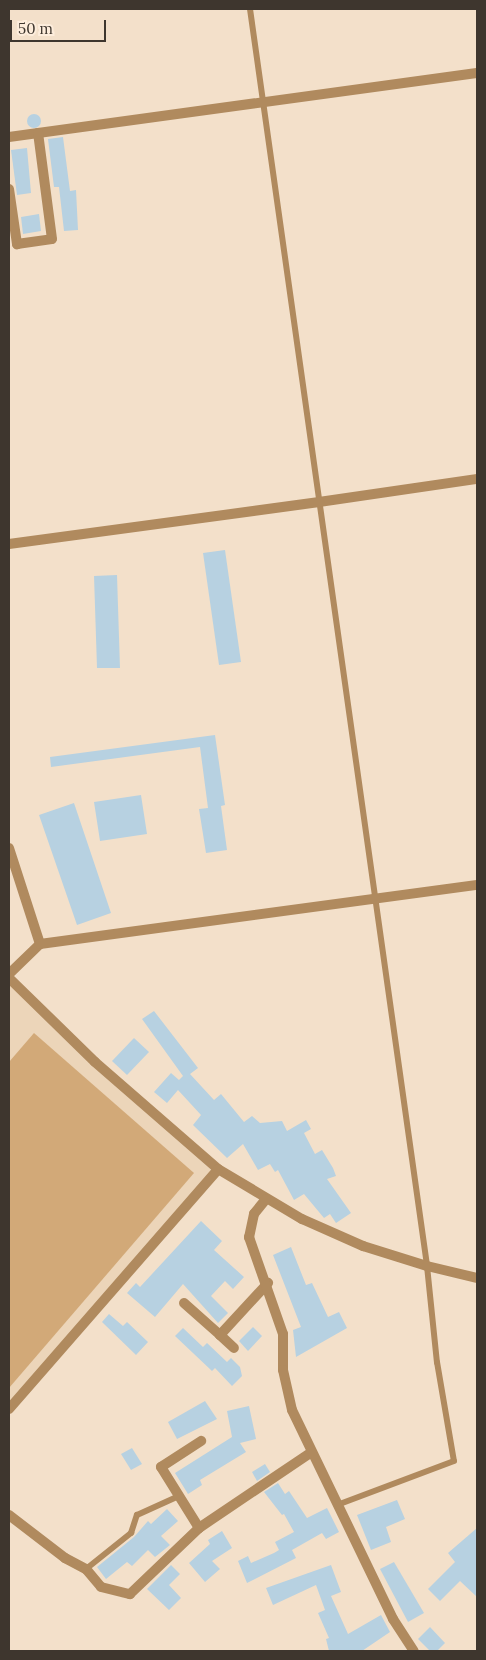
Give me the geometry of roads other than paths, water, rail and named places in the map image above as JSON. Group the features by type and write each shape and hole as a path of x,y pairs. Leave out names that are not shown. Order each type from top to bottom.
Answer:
{"street":[{"path":"9,137 263,104 477,73"},
{"path":"9,189 16,244 52,239 38,133"},
{"path":"9,544 477,479"},
{"path":"9,848 40,944"},
{"path":"9,974 40,944 477,885"},
{"path":"9,978 95,1062 218,1169 302,1219 363,1246 427,1266 477,1278"},
{"path":"9,1409 218,1169"},
{"path":"266,1199 254,1214 249,1236 268,1283 283,1334 284,1370 292,1410 310,1453 393,1619 414,1651"},
{"path":"220,1335 268,1283"},
{"path":"184,1303 234,1348"},
{"path":"199,1528 161,1467 201,1440"},
{"path":"9,1515 65,1558 86,1569 101,1587 130,1594 199,1528 310,1453"}],"lane":[{"path":"250,9 427,1266 437,1362 454,1462 337,1506"},
{"path":"86,1569 131,1534 137,1515 179,1496"}]}
